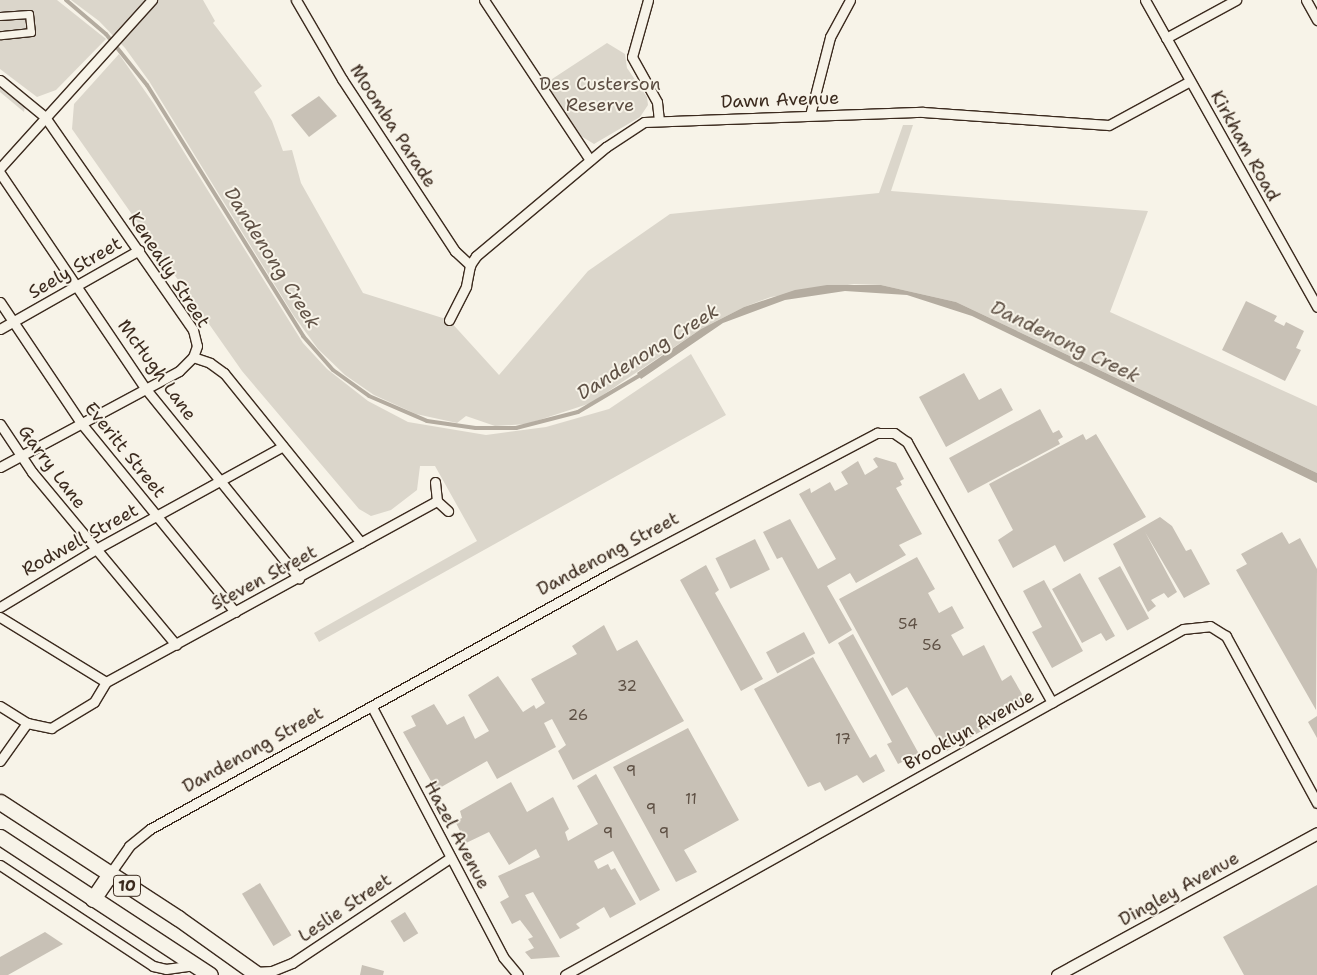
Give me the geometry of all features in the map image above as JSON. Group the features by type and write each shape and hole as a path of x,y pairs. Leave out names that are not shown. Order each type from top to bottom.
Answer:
{"main road":[{"name":"10","path":"0,802 255,973"},
{"name":"10","path":"0,837 210,975"},
{"name":"Dandenong Street","path":"93,899 109,875"}],"street":[{"name":"Moomba Parade","path":"296,0 347,86 455,251 470,265"},
{"path":"484,0 590,160"},
{"path":"648,0 632,57 657,102 659,120"},
{"path":"810,115 830,38 850,0"},
{"name":"Kirkham Road","path":"1145,0 1317,307"},
{"path":"1166,38 1236,0"},
{"path":"1306,0 1317,20"},
{"path":"0,168 66,91 150,2"},
{"path":"0,16 29,14 32,32 0,35"},
{"name":"Keneally Street","path":"0,80 45,117 139,250 193,330 197,346 193,357 210,363 224,373 361,543"},
{"name":"Dawn Avenue","path":"470,265 476,256 590,160 639,125 659,120 922,112 1109,125 1190,81"},
{"name":"McHugh Lane","path":"0,173 146,388 299,578"},
{"name":"Seely Street","path":"0,329 139,250"},
{"path":"450,320 466,286 470,265"},
{"name":"Everitt Street","path":"0,302 80,423 235,612"},
{"path":"0,467 179,371 193,357"},
{"name":"Garry Lane","path":"0,424 20,455 176,645"},
{"name":"Dandenong Street","path":"109,875 129,846 150,829 611,573 878,433 894,433 907,442 1052,702"},
{"name":"Rodwell Street","path":"0,607 96,549 283,446"},
{"path":"435,482 437,501 448,511"},
{"name":"Steven Street","path":"106,682 437,501"},
{"path":"0,618 106,682 94,702 65,722 41,729 27,723 0,706"},
{"name":"Brooklyn Avenue","path":"565,975 1183,629 1210,626 1226,636 1317,803"},
{"name":"Hazel Avenue","path":"372,707 503,956 518,975"},
{"path":"0,761 27,723"},
{"name":"Dingley Avenue","path":"1057,975 1317,833"},
{"name":"Leslie Street","path":"255,973 272,971 287,965 450,858"},
{"path":"0,865 153,966 166,969 196,965"}],"green space":[{"path":"0,0 57,0 106,39 56,90 37,97 0,69"},
{"path":"71,0 203,0 215,21 213,23 262,86 254,92 272,121 283,151 292,150 301,183 363,293 449,320 499,375 588,271 670,214 879,193 903,125 913,125 891,191 1148,211 1110,312 1317,406 1317,473 956,302 881,285 854,284 771,297 744,307 701,329 591,403 527,424 495,426 466,416 457,423 416,414 374,395 345,375 318,349 294,316 149,81 125,48 99,21"},
{"name":"Des Custerson Reserve","path":"607,43 625,54 627,68 647,97 648,105 640,117 594,144 581,136 546,83"},
{"path":"119,54 154,104 303,343 327,369 368,401 408,422 486,435 546,427 609,409 691,354 726,415 319,642 314,633 477,541 435,466 420,466 417,490 391,510 371,516 359,509 242,371 72,129 74,104"},
{"path":"0,85 25,105 24,112 0,92"}],"shaded area":[{"path":"827,285 881,285 956,302 1317,473 1317,483 972,316 907,295 845,291 785,300 723,323 641,379 637,373 701,329 744,307 795,290"}],"building":[{"path":"319,96 337,116 309,137 291,115"},
{"path":"1246,301 1277,316 1274,321 1284,326 1286,322 1304,331 1296,348 1301,350 1285,381 1222,350"},
{"path":"964,373 979,400 1001,388 1013,410 946,447 919,397"},
{"path":"1040,409 1053,433 1059,430 1063,437 1058,440 1060,444 968,493 949,458"},
{"path":"1083,434 1086,440 1096,434 1146,517 1064,562 1055,545 1013,568 998,540 1013,530 989,484"},
{"path":"876,457 896,463 904,479 900,481 902,485 896,488 922,534 899,545 906,555 856,583 850,573 827,586 852,630 829,644 782,557 777,559 763,532 790,519 818,569 836,559 799,494 810,488 811,493 830,482 835,491 848,484 841,472 858,461 865,475 878,467 873,459"},
{"path":"1160,517 1172,526 1186,551 1191,549 1210,584 1184,598 1145,532 1177,592 1168,598 1164,593 1151,600 1156,606 1148,612 1113,544"},
{"path":"1282,532 1289,544 1300,538 1317,569 1316,710 1236,570 1247,564 1241,554"},
{"path":"755,539 770,570 730,589 715,558"},
{"path":"917,557 935,589 928,593 939,613 952,606 964,628 951,635 963,656 984,645 1002,681 1011,675 1022,694 1018,710 945,752 907,687 892,696 839,599"},
{"path":"706,565 719,590 715,593 763,679 741,691 680,580"},
{"path":"1120,566 1149,618 1127,631 1098,578"},
{"path":"1080,573 1115,636 1106,641 1101,633 1082,643 1052,589"},
{"path":"1044,580 1083,651 1052,668 1032,632 1042,627 1023,591"},
{"path":"604,625 617,651 637,640 684,721 573,780 558,751 566,745 552,719 544,723 556,747 497,779 487,761 436,790 403,732 416,726 411,716 434,704 447,725 464,716 475,739 489,731 468,695 498,676 523,712 534,705 536,709 545,703 531,679 577,654 572,646"},
{"path":"804,632 815,653 777,673 766,652"},
{"path":"853,634 919,754 898,764 887,744 892,742 838,643"},
{"path":"813,657 870,758 876,754 885,771 863,783 857,775 825,791 820,782 808,787 754,689"},
{"path":"1317,716 1317,738 1308,722"},
{"path":"688,728 739,820 684,850 697,872 676,882 613,767"},
{"path":"596,774 660,890 640,901 613,851 594,861 598,869 608,864 611,870 615,868 636,904 610,918 604,907 576,924 580,928 560,939 533,892 525,895 560,957 531,959 525,952 534,948 528,939 533,937 520,920 512,924 500,902 509,897 498,876 540,857 536,849 509,865 489,832 466,843 455,821 462,818 460,811 511,782 527,812 553,797 569,829 565,832 568,841 598,824 577,786"},
{"path":"260,883 291,935 273,946 242,894"},
{"path":"1317,885 1317,975 1244,975 1223,937"},
{"path":"405,912 418,933 404,942 391,921"},
{"path":"45,932 63,944 8,975 0,975 0,957"},
{"path":"362,965 384,971 383,975 360,975"}],"waterway":[{"name":"Dandenong Creek","path":"66,0 106,34 147,85 303,336 333,370 369,396 427,421 476,428 516,428 578,412 642,374"}]}
